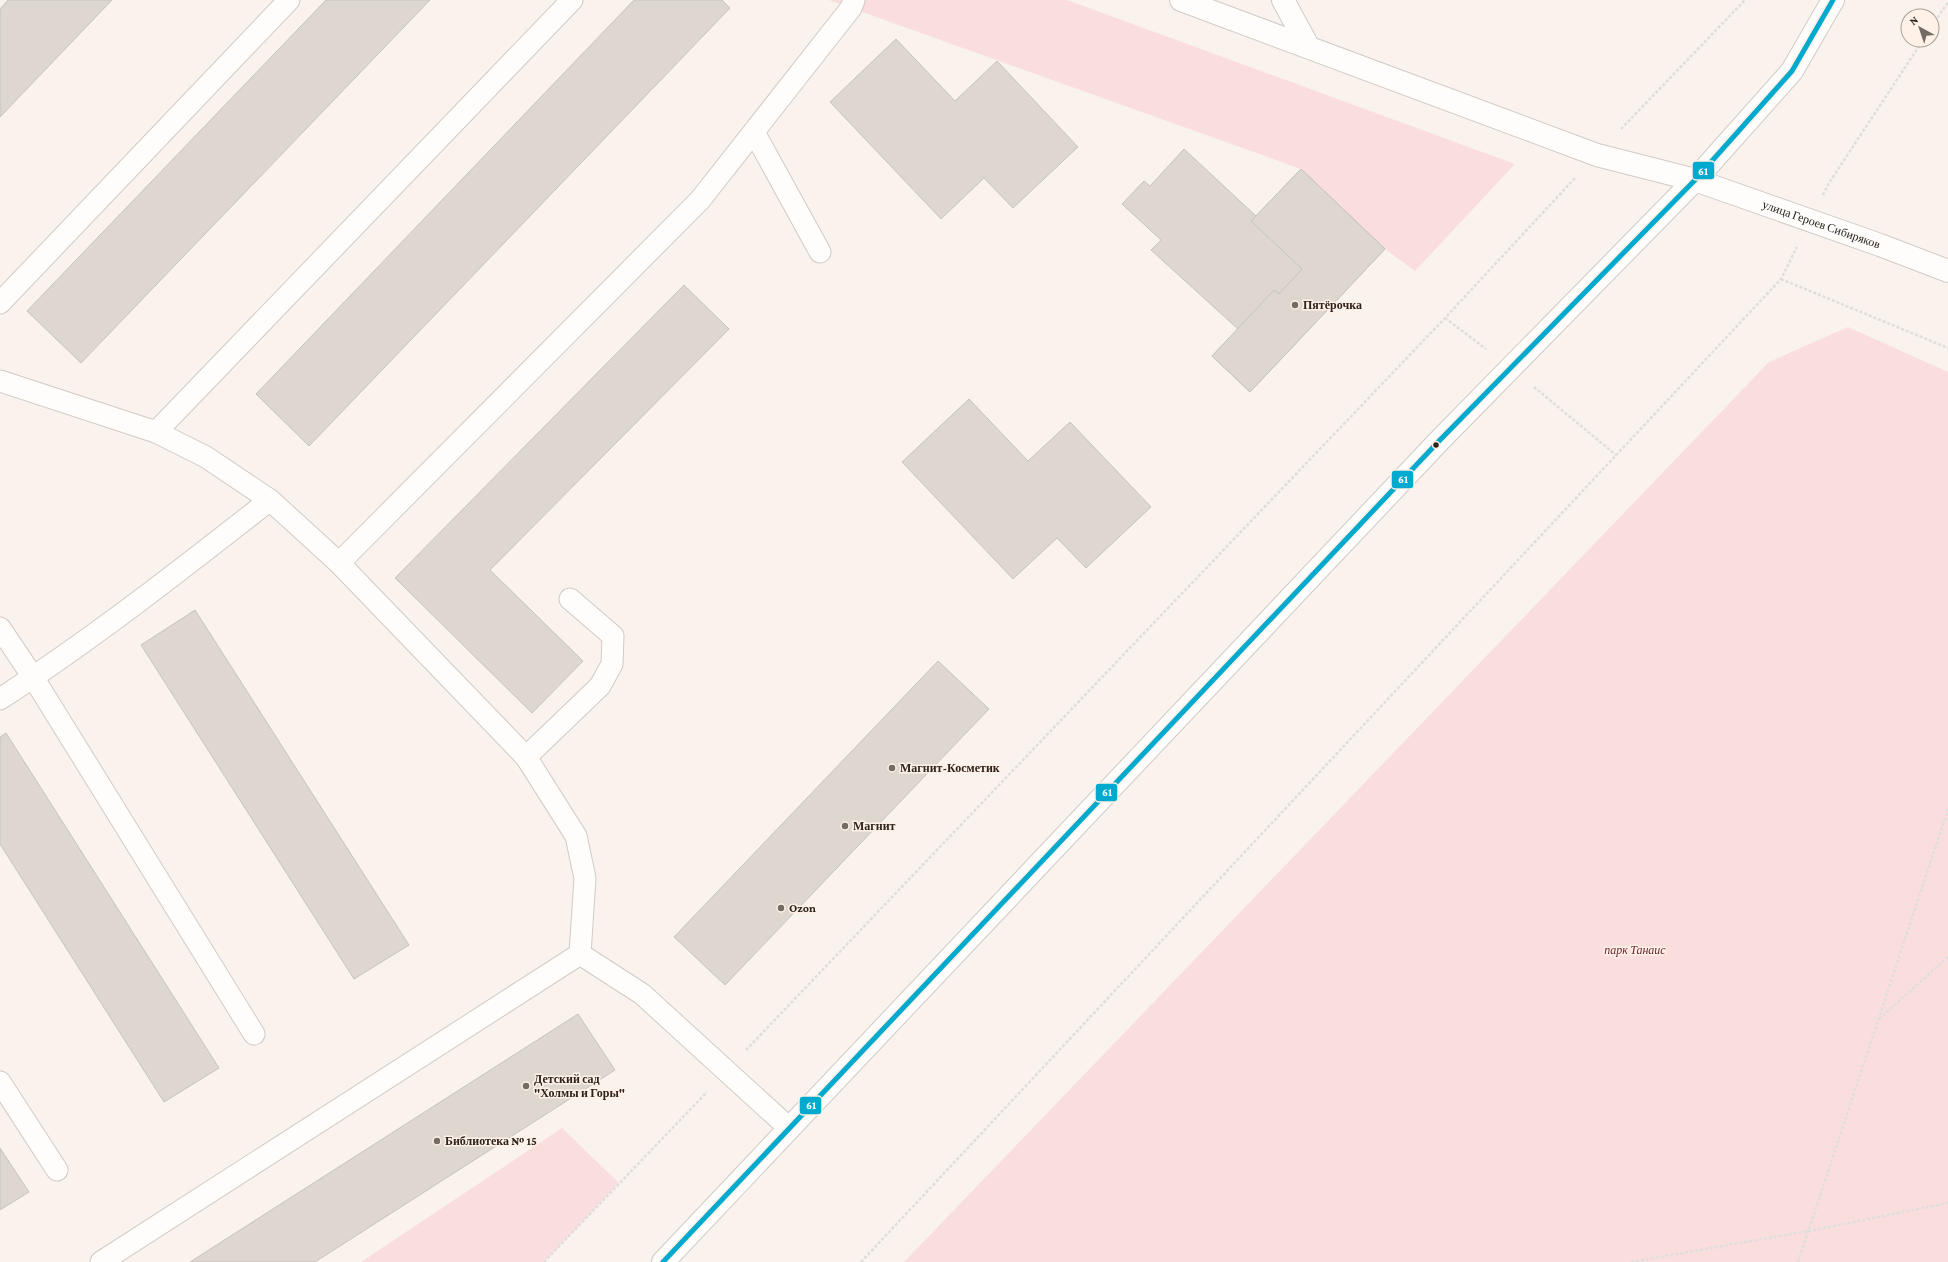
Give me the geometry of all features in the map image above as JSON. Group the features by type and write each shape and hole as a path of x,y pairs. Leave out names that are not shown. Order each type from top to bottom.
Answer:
{"main road":[{"name":"улица Героев Сибиряков","path":"1181,0 1597,154 1695,180 1948,271"},
{"path":"1283,0 1308,46"},
{"path":"663,1262 1439,441 1695,180 1792,71 1833,0"}],"lane":[{"path":"0,303 289,0"},
{"path":"156,432 572,0"},
{"path":"339,563 700,200 851,8 854,0"},
{"path":"754,132 820,252"},
{"path":"0,381 156,432 206,457 270,500 339,563 526,757 576,836 585,878 580,954"},
{"path":"0,699 33,677 185,567 270,500"},
{"path":"526,757 600,686 612,664 613,636 570,599"},
{"path":"0,628 33,677 254,1034"},
{"path":"580,954 642,994 789,1128"},
{"path":"101,1262 580,954"},
{"path":"0,1082 57,1170"}],"path":[{"path":"544,1262 1434,330 1597,154 1745,0"},
{"path":"1940,14 1948,2"},
{"path":"861,1262 1781,279 1829,183 1918,48"},
{"path":"1781,279 1948,348"},
{"path":"1798,1262 1948,809"},
{"path":"1878,1020 1948,957"},
{"path":"1632,1262 1809,1231 1948,1203"}],"green space":[{"path":"829,0 1067,0 1515,164 1415,271 1385,249 1301,169"},
{"name":"парк Танаис","path":"1848,327 1948,372 1948,1262 904,1262 1769,362"},
{"path":"562,1128 619,1183 544,1262 361,1262"}],"building":[{"path":"8,0 112,0 0,117 0,9"},
{"path":"326,0 430,0 81,363 27,311"},
{"path":"634,0 722,0 730,8 309,446 256,394"},
{"path":"896,39 955,101 997,61 1078,147 1013,208 984,178 941,219 830,102"},
{"path":"1184,149 1256,216 1301,169 1385,249 1250,392 1212,356 1238,329 1151,250 1161,240 1122,204 1144,181 1150,186"},
{"path":"1301,169 1385,249 1250,392 1212,356 1274,290 1279,294 1302,269 1251,221"},
{"path":"684,285 729,329 490,570 583,661 532,713 395,578"},
{"path":"969,399 1028,461 1070,422 1151,507 1086,568 1057,538 1013,579 902,462"},
{"path":"195,610 409,945 354,979 141,645"},
{"path":"938,661 989,709 725,985 674,937"},
{"path":"6,733 219,1068 164,1102 0,844 0,737"},
{"path":"578,1014 615,1070 315,1262 190,1262"},
{"path":"0,1148 29,1192 0,1210"}],"transit line":[{"name":"61","path":"663,1262 1439,441 1695,180 1792,71 1833,0"}],"place":[{"name":"Пятёрочка","path":"1295,305"},
{"name":"Магнит-Косметик","path":"892,768"},
{"name":"Магнит","path":"845,826"},
{"name":"Ozon","path":"781,908"},
{"name":"Детский сад \"Холмы и Горы\"","path":"526,1086"},
{"name":"Библиотека № 15","path":"437,1141"}]}
